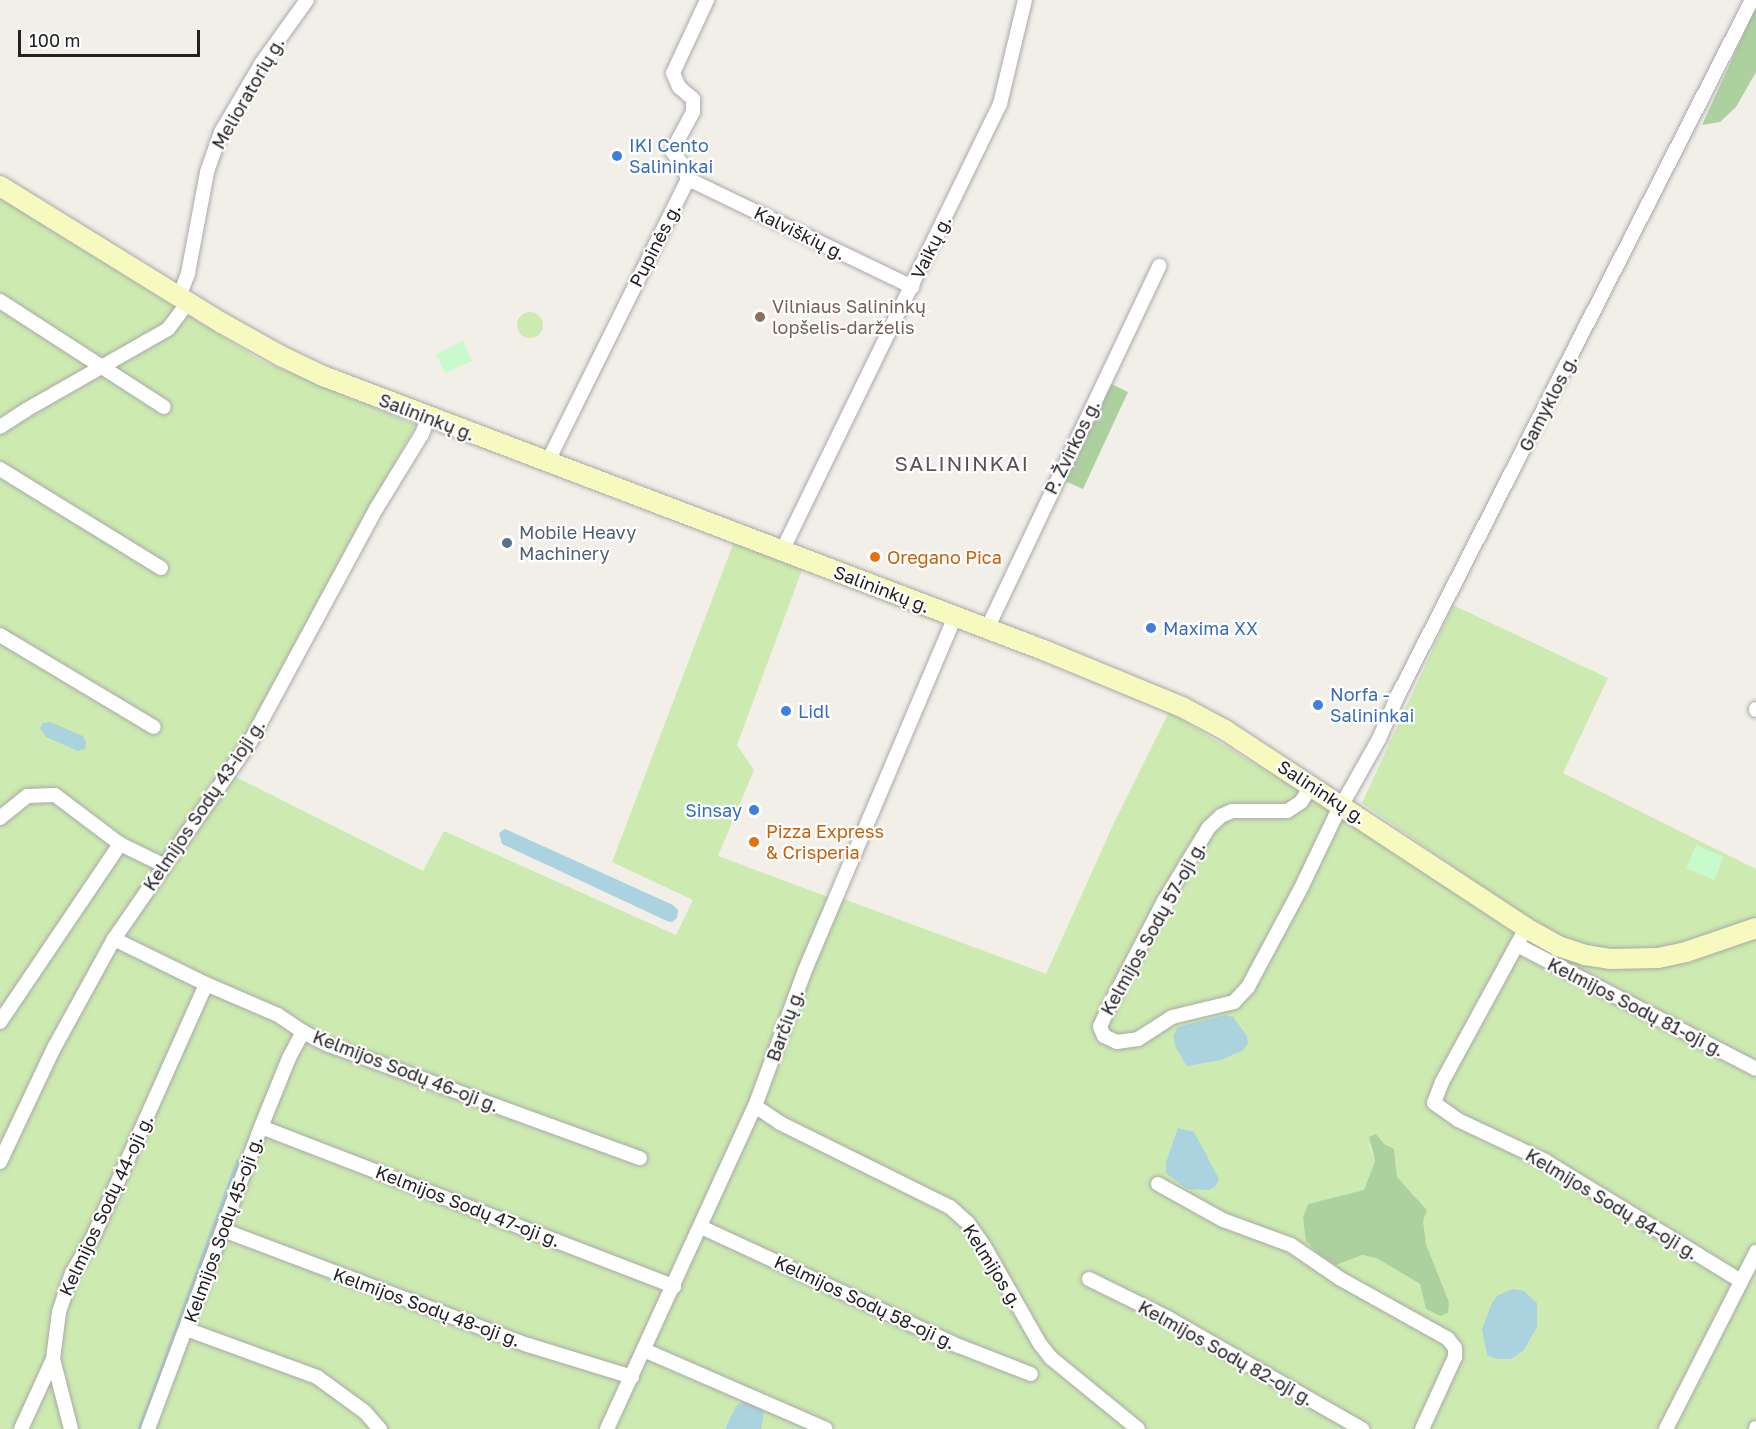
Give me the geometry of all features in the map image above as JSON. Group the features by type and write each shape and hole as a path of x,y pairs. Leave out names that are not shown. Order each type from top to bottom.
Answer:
{"main road":[{"name":"Salininkų g.","path":"0,186 183,299 291,361 428,418 955,616 1184,708 1225,730 1342,805 1522,937 1558,945 1585,955 1632,960 1658,958 1686,952 1756,928"}],"street":[{"name":"Melioratorių g.","path":"0,428 168,328 183,299 200,201 218,139 261,64 307,0"},
{"path":"688,179 682,164 672,151 693,112 693,99 679,87 673,73 706,0"},
{"name":"Vaikų g.","path":"782,551 1000,104 1025,0"},
{"name":"Gamyklos g.","path":"1342,805 1373,749 1398,695 1752,0"},
{"name":"Kalviškių g.","path":"688,179 912,287"},
{"name":"Pupinės g.","path":"547,463 688,179"},
{"name":"P. Žvirkos g.","path":"987,629 1159,266"},
{"path":"0,301 164,407"},
{"name":"Kelmijos Sodų 43-ioji g.","path":"0,1162 54,1048 114,939 250,742 376,509 422,434 428,418"},
{"path":"0,469 161,568"},
{"name":"Barčių g.","path":"607,1429 756,1107 805,970 955,616"},
{"path":"0,635 154,727"},
{"name":"Kelmijos Sodų 57-oji g.","path":"1312,785 1301,802 1287,811 1232,811 1221,816 1209,827 1164,901 1110,1003 1100,1027 1104,1036 1117,1042 1132,1041 1172,1017 1239,999 1254,977 1342,805"},
{"path":"0,818 27,796 55,795 120,844 163,865"},
{"path":"0,1022 120,844"},
{"name":"Kelmijos Sodų 81-oji g.","path":"1522,937 1756,1069"},
{"name":"Kelmijos Sodų 84-oji g.","path":"1522,937 1442,1082 1434,1103 1458,1120 1545,1161 1741,1281"},
{"name":"Kelmijos Sodų 46-oji g.","path":"114,939 206,984 279,1015 303,1032 329,1045 639,1158"},
{"name":"Kelmijos Sodų 44-oji g.","path":"21,1429 52,1359 58,1312 72,1272 93,1237 206,984"},
{"name":"Kelmijos Sodų 45-oji g.","path":"148,1429 261,1127 289,1058 303,1032"},
{"name":"Kelmijos g.","path":"756,1107 780,1123 950,1207 968,1223 984,1246 1040,1344 1051,1358 1138,1429"},
{"name":"Kelmijos Sodų 47-oji g.","path":"261,1127 674,1286"},
{"path":"1158,1184 1223,1220 1291,1245 1339,1278 1448,1339 1455,1348 1455,1357 1422,1429"},
{"name":"Kelmijos Sodų 58-oji g.","path":"701,1227 959,1346 1031,1374"},
{"name":"Kelmijos Sodų 48-oji g.","path":"223,1230 528,1344 632,1377"},
{"path":"1666,1429 1756,1252"},
{"name":"Kelmijos Sodų 82-oji g.","path":"1089,1278 1168,1318 1362,1429"},
{"path":"186,1329 317,1377 365,1412 380,1429"},
{"path":"644,1350 826,1429"},
{"path":"52,1359 71,1429"}],"green space":[{"path":"1756,7 1756,72 1736,107 1720,122 1702,125"},
{"path":"0,198 260,360 416,425 226,772 423,871 444,831 676,935 693,900 612,862 734,542 802,570 737,745 754,770 718,856 828,897 827,904 844,899 1046,974 1114,823 1169,712 1571,955 1590,961 1756,938 1756,1429 0,1429","holes":["1369,1144 1396,1162 1396,1177 1415,1196 1426,1244 1449,1302 1376,1258 1362,1255 1304,1225 1303,1218 1348,1195 1364,1190 1375,1161"]},
{"path":"530,312 540,315 543,325 540,335 530,338 520,335 517,325 520,315"},
{"path":"463,341 472,361 445,373 436,354"},
{"path":"1111,384 1128,392 1083,489 1065,481"},
{"path":"1453,605 1608,678 1563,773 1756,869 1756,919 1665,947 1622,950 1569,940 1529,919 1362,803"},
{"path":"1696,845 1724,857 1714,880 1686,868"},
{"path":"1376,1134 1384,1144 1394,1149 1397,1177 1427,1210 1423,1221 1426,1244 1449,1302 1448,1313 1440,1316 1426,1309 1420,1284 1376,1258 1362,1255 1336,1265 1319,1254 1306,1241 1303,1218 1308,1204 1364,1190 1375,1161 1369,1137"}],"water":[{"path":"50,722 83,736 86,742 85,749 78,751 46,737 40,728 43,723"},
{"path":"505,829 673,905 678,910 677,918 672,922 667,921 502,844 499,833"},
{"path":"1225,1015 1233,1017 1247,1036 1248,1043 1243,1050 1221,1060 1187,1066 1176,1048 1173,1036 1178,1027"},
{"path":"1178,1128 1194,1132 1219,1179 1215,1187 1209,1190 1187,1189 1166,1173 1166,1162"},
{"path":"1513,1289 1524,1291 1537,1303 1537,1327 1524,1350 1511,1359 1497,1359 1487,1355 1482,1329 1492,1303 1498,1295"},
{"path":"745,1401 761,1408 764,1413 761,1429 725,1429 736,1406"}],"waterway":[{"path":"140,1429 238,1161"}],"place":[{"name":"IKI Cento Salininkai","path":"617,156"},
{"name":"Vilniaus Salininkų lopšelis-darželis","path":"760,317"},
{"name":"Mobile Heavy Machinery","path":"507,543"},
{"name":"Oregano Pica","path":"875,557"},
{"name":"Maxima XX","path":"1151,628"},
{"name":"Norfa - Salininkai","path":"1318,705"},
{"name":"Lidl","path":"786,711"},
{"name":"Sinsay","path":"754,810"},
{"name":"Pizza Express & Crisperia","path":"754,842"}],"district":[{"name":"SALININKAI","path":"962,463"}]}
